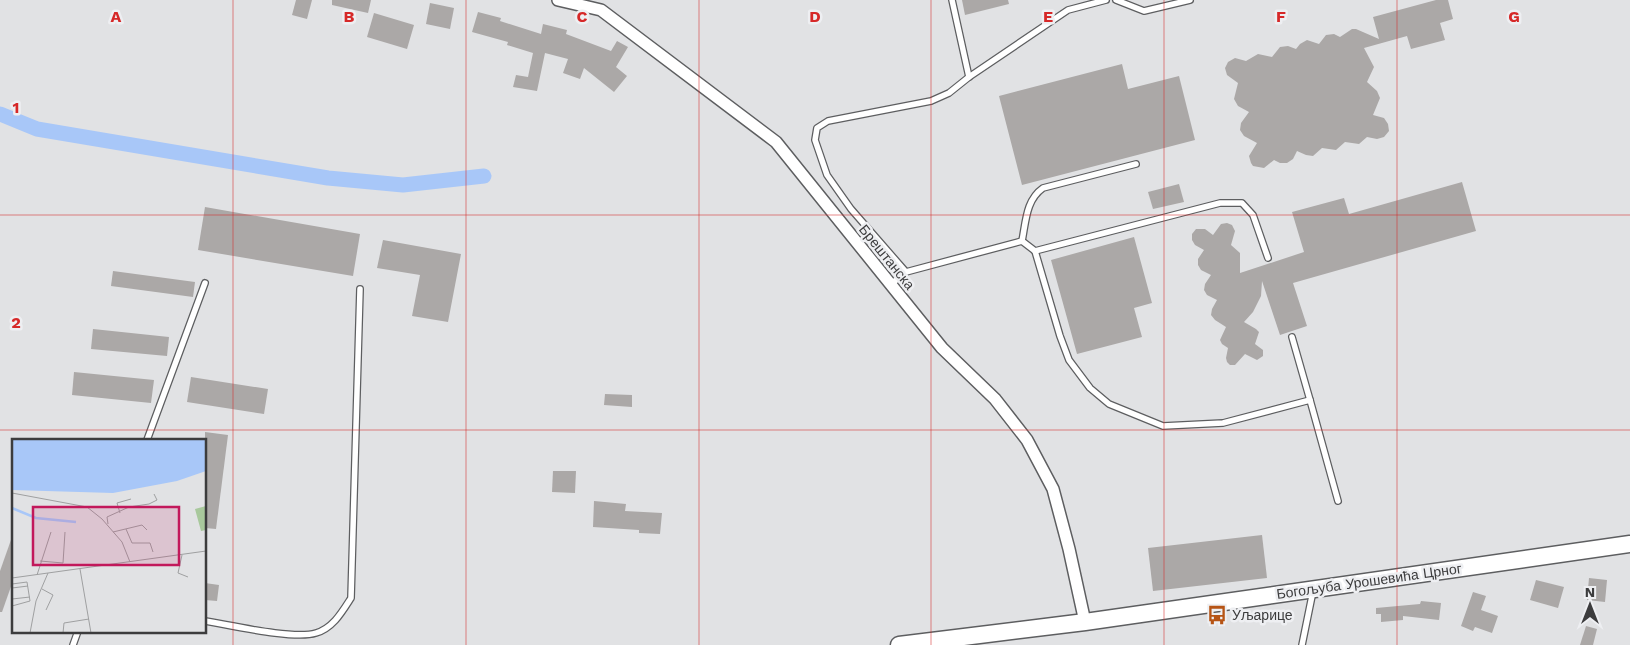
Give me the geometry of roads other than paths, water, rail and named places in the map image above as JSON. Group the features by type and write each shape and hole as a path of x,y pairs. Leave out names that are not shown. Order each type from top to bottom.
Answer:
{"street":[{"name":"Брештанска","path":"558,0 601,10 776,142 942,348 995,399 1027,440 1053,489 1086,622"},
{"name":"Богољуба Урошевића Црног","path":"899,645 1086,622 1630,544"}],"lane":[{"path":"952,0 969,77"},
{"path":"906,272 851,209 827,175 814,140 817,128 828,121 931,101 949,93 969,77 1068,10 1106,0"},
{"path":"1116,0 1144,10 1190,0"},
{"path":"1022,241 1030,202 1035,194 1043,188 1136,164"},
{"path":"1035,251 1220,203 1242,203 1254,215 1268,258"},
{"path":"890,285 906,272 1022,241"},
{"path":"1022,241 1035,251 1069,360 1090,388 1109,404 1163,426 1224,424 1310,400"},
{"path":"147,439 205,283"},
{"path":"206,621 294,635 316,633 334,622 351,598 360,289"},
{"path":"1292,337 1338,501"},
{"path":"1302,645 1314,589"},
{"path":"73,645 78,632"}],"waterway":[{"path":"0,114 37,129 328,178 403,185 484,176"}],"place":[{"name":"Уљарице","path":"1217,615"}]}
